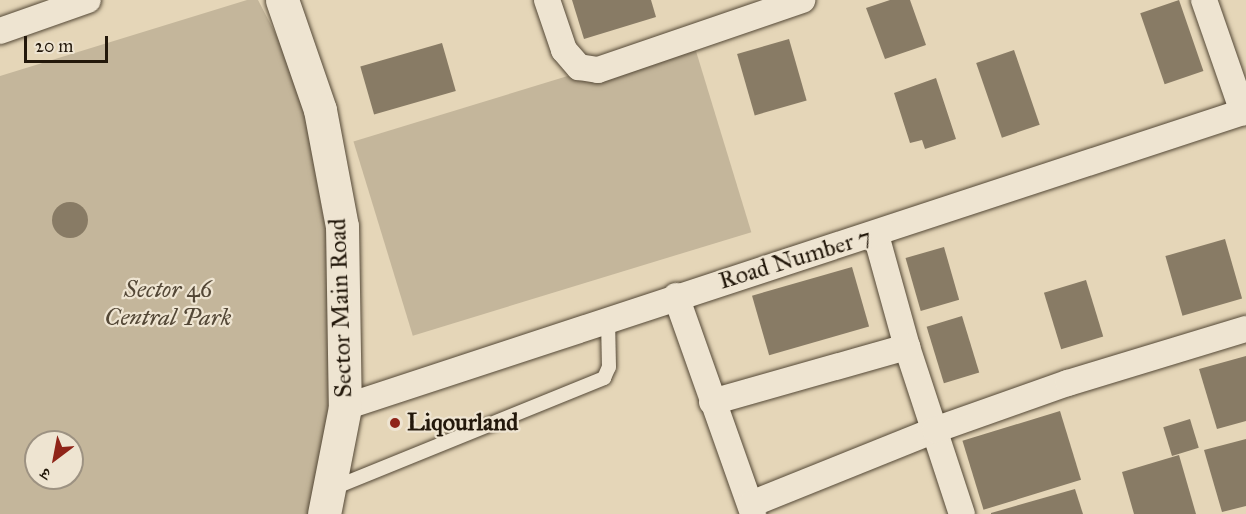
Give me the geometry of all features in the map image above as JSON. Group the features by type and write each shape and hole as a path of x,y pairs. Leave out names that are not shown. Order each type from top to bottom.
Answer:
{"street":[{"path":"0,31 42,8 88,0"},
{"name":"Sector Main Road","path":"282,0 320,110 342,226 345,407 326,502"},
{"path":"547,0 564,50 579,67 598,70 776,4 802,0"},
{"path":"1204,0 1244,112"},
{"name":"Road Number 7","path":"345,407 608,318 876,235 1244,112"},
{"path":"876,235 907,347 962,514"},
{"path":"676,296 752,509 935,430 1068,382 1246,329"},
{"path":"712,402 907,347"}],"lane":[{"path":"326,502 604,378 609,367 608,318"}],"green space":[{"name":"Sector 46 Central Park","path":"247,0 258,0 298,77 338,299 332,409 310,514 0,514 0,76"},
{"path":"692,38 751,232 413,336 353,141"}],"building":[{"path":"572,0 651,0 656,17 584,39"},
{"path":"890,0 910,0 926,45 885,59 866,8"},
{"path":"1179,0 1203,71 1165,84 1140,13"},
{"path":"789,39 807,101 755,115 737,54"},
{"path":"442,43 456,91 374,114 360,66"},
{"path":"1014,50 1040,125 1002,138 976,63"},
{"path":"936,78 956,139 925,149 922,140 910,143 894,93"},
{"path":"70,202 83,207 88,220 83,233 70,238 57,233 52,220 57,207"},
{"path":"1225,239 1242,299 1182,316 1165,256"},
{"path":"944,247 959,300 921,311 906,258"},
{"path":"852,267 869,327 769,355 752,296"},
{"path":"1086,280 1103,336 1061,349 1044,293"},
{"path":"962,316 979,372 944,383 927,327"},
{"path":"1246,356 1246,421 1217,429 1199,369"},
{"path":"1060,411 1081,480 984,510 962,441"},
{"path":"1190,419 1199,448 1172,456 1163,427"},
{"path":"1246,439 1246,506 1222,512 1204,450"},
{"path":"1179,455 1196,514 1134,514 1122,472"},
{"path":"1075,489 1083,514 991,514 991,513"}],"place":[{"name":"Liqourland","path":"395,423"}]}
